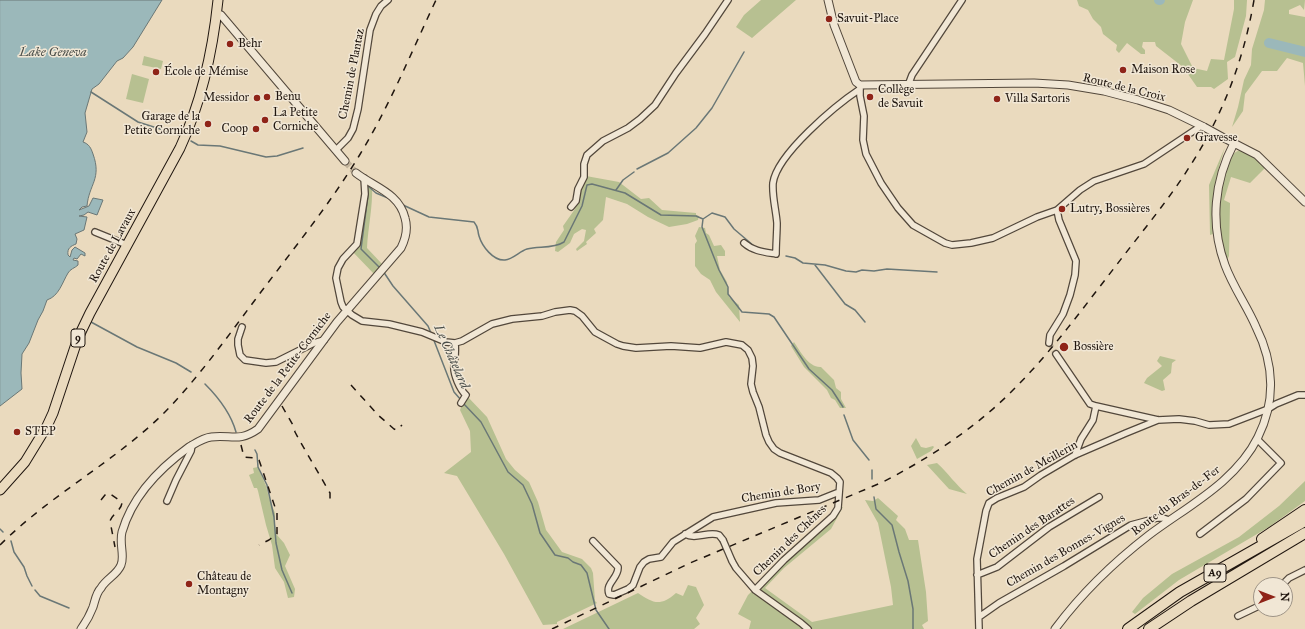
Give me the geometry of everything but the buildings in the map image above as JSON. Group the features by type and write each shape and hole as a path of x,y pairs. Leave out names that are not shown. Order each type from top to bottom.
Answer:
{"highway":[{"name":"A9","path":"1128,629 1180,592 1305,510"},
{"name":"A9","path":"1180,592 1305,521"},
{"name":"A9","path":"1149,629 1191,601 1305,533"},
{"name":"A9","path":"1245,569 1305,541"}],"main road":[{"name":"Route de Lavaux","path":"0,490 25,462 42,436 53,413 78,338 187,134 194,114 211,50 218,0"}],"street":[{"name":"Chemin de Plantaz","path":"336,150 348,138 353,129 358,109 370,30 376,14 381,6 388,0"},
{"path":"571,207 576,200 578,189 584,176 584,164 587,155 603,141 628,128 655,105 728,0"},
{"path":"828,0 834,25 856,82 860,87 860,96 864,116 863,140 866,154 881,183 898,208 913,225 945,243 952,245 972,243 993,238 1037,217 1056,210 1080,190 1094,181 1144,164 1202,126"},
{"path":"909,83 916,69 962,0"},
{"path":"216,13 221,15 345,161"},
{"name":"Route de la Croix","path":"860,87 909,83 1034,82 1076,86 1104,91 1152,104 1202,126 1257,155 1305,202"},
{"path":"744,243 748,247 756,250 776,254 777,222 773,187 780,168 794,147 827,114 860,87"},
{"name":"Route du Bras-de-Fer","path":"1055,629 1094,584 1130,550 1224,479 1243,459 1257,439 1264,423 1268,409 1271,385 1267,356 1256,327 1225,265 1216,226 1216,201 1219,185 1226,160 1234,143"},
{"name":"Route de la Petite-Corniche","path":"82,629 88,619 101,588 121,567 122,558 120,542 122,531 142,493 172,459 192,445 210,437 234,438 246,436 258,429 347,310 385,268 404,243 406,229 405,219 400,206 394,198 356,173"},
{"path":"364,178 365,194 357,244 343,259 338,268 336,278 340,302 352,316 362,321 389,324 429,334 446,342 455,343 462,341 492,324 518,318 542,316 555,312 572,310 582,316 595,332 623,346 636,348 671,346 700,348 726,342 746,347 753,361 751,384 769,442 774,449 780,453 834,475 840,482 839,490"},
{"path":"1049,343 1050,335 1063,314 1070,295 1075,275 1076,261 1056,210"},
{"path":"96,232 127,246"},
{"path":"242,327 238,339 238,345 240,355 245,360 266,363 276,362 314,343 324,340"},
{"path":"455,343 456,357 454,368 464,399"},
{"path":"1056,354 1090,404 1158,420 1189,420 1209,425 1229,424 1268,409 1298,395 1305,395"},
{"path":"1075,455 1081,439 1093,420 1096,406"},
{"name":"Chemin de Meillerin","path":"977,575 976,559 986,511 990,503 997,498 1024,487 1075,455 1126,432 1158,420"},
{"path":"1200,534 1246,499 1281,463 1257,439"},
{"path":"167,501 191,451 192,445"},
{"name":"Chemin de Bory","path":"593,541 618,567 618,573 608,589 608,593 614,595 623,592 633,585 640,567 644,562 661,557 673,542 714,518 776,503 819,500 839,490"},
{"name":"Chemin des Chênes","path":"808,629 755,590 784,560 833,516 838,508 839,490"},
{"name":"Chemin des Barattes","path":"977,575 996,567 1049,527 1098,497"},
{"name":"Chemin des Bonnes-Vignes","path":"979,617 999,603 1064,566 1131,525 1157,518 1169,520"},
{"path":"685,534 690,537 713,533 719,535 723,540 736,568 755,590"},
{"path":"1291,577 1305,570"},
{"path":"977,575 979,629"},
{"path":"1238,616 1253,609"}],"green space":[{"path":"761,0 796,0 752,38 736,27 744,15"},
{"path":"1077,0 1193,0 1185,22 1181,44 1193,68 1207,71 1211,59 1224,60 1234,9 1234,0 1247,0 1246,16 1235,57 1227,62 1228,79 1214,89 1211,87 1197,87 1183,67 1156,46 1155,42 1143,42 1142,47 1145,50 1145,54 1141,54 1127,43 1119,53 1116,50 1117,45 1103,34 1101,27 1093,19 1088,10 1079,6"},
{"path":"1265,0 1305,0 1304,10 1300,5 1289,10 1289,14 1305,17 1305,86 1303,63 1287,58 1277,71 1262,71 1245,94 1243,111 1232,127 1244,80 1251,65 1252,49 1264,10"},
{"path":"144,56 163,61 161,69 142,65"},
{"path":"132,74 149,79 143,103 126,99"},
{"path":"1225,147 1218,169 1214,190 1212,211 1213,234 1210,235 1209,185"},
{"path":"1242,150 1265,168 1250,183 1231,177 1224,200 1230,203 1229,256 1227,260 1220,233 1219,205 1223,181 1230,159 1235,153"},
{"path":"586,176 619,182 641,199 649,198 662,210 696,213 696,215 699,216 698,220 687,224 669,227 648,217 627,204 606,197 603,220 594,229 596,233 586,242 587,244 577,251 576,249 584,241 586,230 582,229 574,234 570,243 558,252 555,251 556,242 564,230 563,226 575,209 579,190"},
{"path":"363,183 372,186 372,202 367,248 383,265 375,275 351,250 357,244 365,194"},
{"path":"699,227 705,228 706,233 709,235 714,246 721,245 725,251 725,256 717,256 720,270 727,282 729,297 739,305 740,322 716,292 710,280 701,274 695,266 695,244 697,241 695,236"},
{"path":"794,342 809,362 817,367 821,367 834,380 836,388 841,392 841,399 846,408 840,408 835,400 831,398 827,390 804,367 791,346"},
{"path":"1160,356 1176,360 1172,363 1171,373 1163,380 1165,390 1162,391 1144,383 1147,378 1162,366 1157,361"},
{"path":"466,395 487,417 506,459 515,470 529,482 538,502 546,530 562,552 582,559 591,568 593,573 595,601 597,603 557,622 557,624 543,625 504,554 457,476 444,473 471,452 470,431 460,410"},
{"path":"916,438 921,447 934,447 931,451 917,459 911,446"},
{"path":"937,463 967,494 949,489 927,465"},
{"path":"258,467 275,513 277,535 284,543 290,555 285,566 295,589 294,597 288,598 284,582 275,568 272,545 258,491 257,488 254,488 249,475 254,473 253,468"},
{"path":"1305,481 1305,501 1269,527 1179,580 1135,614 1132,612 1143,598 1172,574 1239,537 1279,506"},
{"path":"878,498 898,516 896,520 905,529 909,540 918,540 926,592 928,621 922,625 924,629 749,629 751,621 738,614 748,595 838,508 843,507 831,529 784,568 765,588 812,622 893,605 891,587 878,523 865,500 873,501"},
{"path":"688,585 696,587 704,605 696,618 700,624 694,629 563,629 638,593 652,601 661,602 676,593 683,596"}],"water":[{"name":"Lake Geneva","path":"0,0 162,0 133,47 123,58 117,61 99,84 92,89 85,113 87,132 83,142 91,148 95,163 96,176 88,198 87,206 82,207 79,210 89,206 93,198 103,200 97,215 88,212 79,216 87,217 84,230 75,234 77,239 76,244 70,248 68,255 70,257 72,250 75,247 85,253 85,256 81,254 77,259 74,258 73,260 78,261 78,265 69,272 60,289 54,296 47,300 29,343 22,354 22,389 0,406"}],"waterway":[{"path":"1269,43 1305,52"},
{"path":"637,169 668,153 696,128 712,108 744,52"},
{"path":"91,92 138,122 179,135"},
{"path":"191,141 198,145 220,146 266,157 277,156 303,148"},
{"path":"616,190 623,180 634,172"},
{"path":"403,205 429,217 474,222 477,227 480,240 485,248 492,255 501,260 511,258 527,249 555,246 564,242 582,206 587,185 592,184 625,193 661,215 696,216 703,219"},
{"name":"Le Châtelard","path":"367,185 368,195 361,249 381,269"},
{"name":"Le Châtelard","path":"368,186 376,193 388,198"},
{"path":"703,219 712,213 725,217 734,229 754,246"},
{"path":"703,219 702,227 719,270 728,287 728,294 742,312 769,314 774,317 809,369 832,390 843,407"},
{"path":"786,256 795,258 803,263 825,265 846,271 856,272 862,270 874,271 887,269 937,272"},
{"path":"815,265 845,304 855,310 865,322"},
{"name":"Le Châtelard","path":"383,271 393,286 428,326 431,333"},
{"path":"91,322 137,347 176,363 191,372"},
{"name":"Le Châtelard","path":"433,338 454,392 461,400"},
{"path":"205,384 224,406 236,432"},
{"name":"Le Châtelard","path":"463,403 481,422 508,472 523,485 532,504 540,533 555,555 568,558 581,565 587,573 596,610 609,629"},
{"path":"844,415 853,440 869,460"},
{"path":"255,450 257,454 258,467 267,485 274,517 276,543 282,570 292,593"},
{"path":"872,470 872,479"},
{"path":"874,497 876,509 892,525 908,581 913,609 913,629"},
{"path":"0,529 3,532"},
{"path":"11,541 14,552 24,567 32,586"},
{"path":"35,590 40,596 69,608"}],"tunnel":[{"path":"345,161 356,173"},
{"path":"1049,343 1056,354"}],"railway":[{"path":"0,545 19,527 59,495 122,450 142,433 174,403 198,374 308,230 347,175 380,118 436,0"},
{"path":"552,629 690,563 883,482 936,452 985,416 1029,374 1067,329 1163,205 1190,166 1213,127 1231,86 1250,22 1254,0"},
{"path":"351,385 378,415 394,429 397,430 402,425"},
{"path":"282,406 301,443 330,493 330,499 327,503"},
{"path":"241,445 244,457 256,458 259,460 277,513 277,534 259,545"},
{"path":"101,500 109,493 122,502 122,505 110,521 115,547"}],"place":[{"name":"Savuit-Place","path":"829,19"},
{"name":"Behr","path":"230,44"},
{"name":"Maison Rose","path":"1123,70"},
{"name":"École de Mémise","path":"156,72"},
{"name":"Benu","path":"267,97"},
{"name":"Collège de Savuit","path":"870,97"},
{"name":"Messidor","path":"257,98"},
{"name":"Villa Sartoris","path":"997,99"},
{"name":"La Petite Corniche","path":"265,120"},
{"name":"Garage de la Petite Corniche","path":"208,124"},
{"name":"Coop","path":"256,129"},
{"name":"Gravesse","path":"1187,138"},
{"name":"Lutry, Bossières","path":"1062,209"},
{"name":"Bossière","path":"1064,347"},
{"name":"STEP","path":"17,432"},
{"name":"Château de Montagny","path":"189,584"}]}
